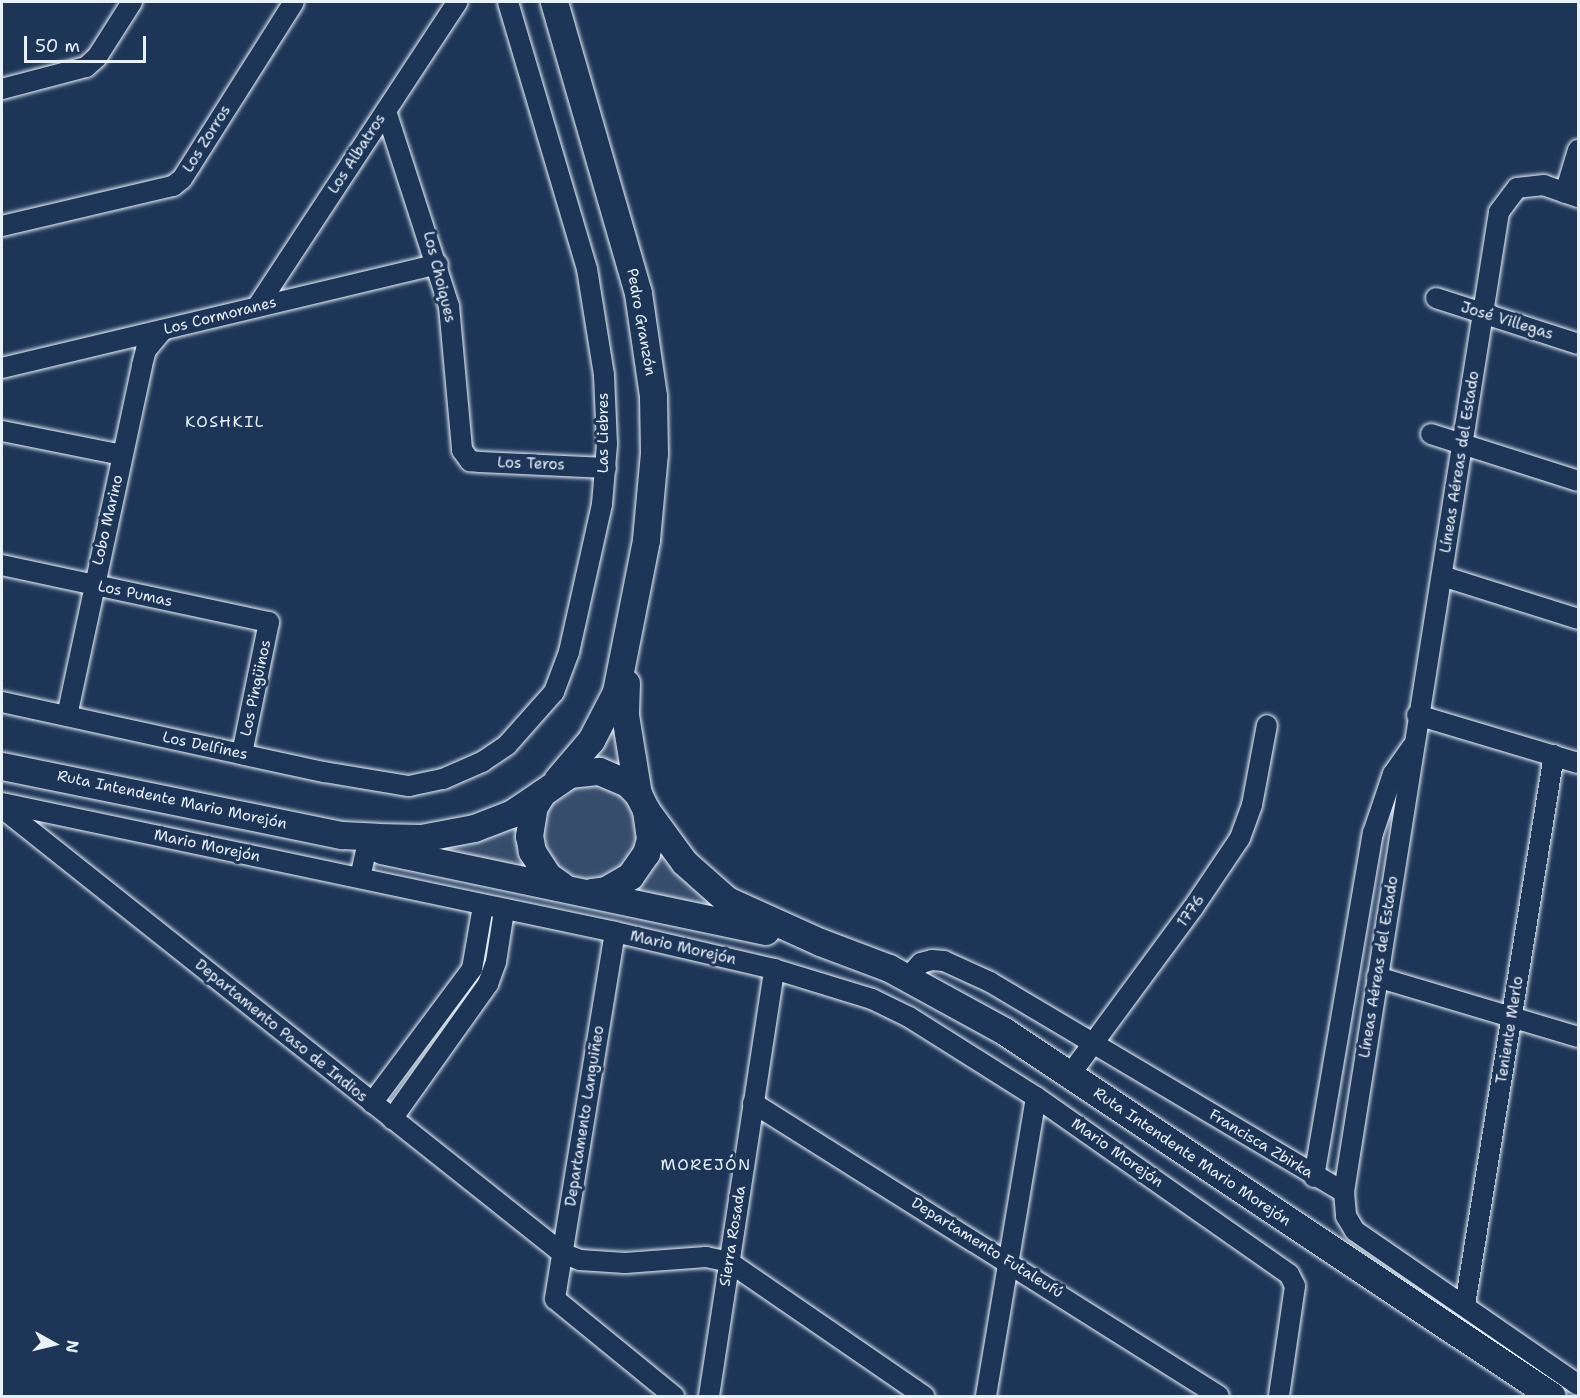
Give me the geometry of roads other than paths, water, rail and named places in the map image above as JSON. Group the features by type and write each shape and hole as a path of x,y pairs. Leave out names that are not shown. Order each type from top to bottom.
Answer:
{"main road":[{"name":"Pedro Granzón","path":"549,787 578,758 603,720 616,692 627,651 652,494 653,396 648,348 628,248 554,2"},
{"name":"Pedro Granzón","path":"627,651 625,715 642,802"},
{"name":"Ruta Intendente Mario Morejón","path":"2,766 359,840 561,885"},
{"path":"599,771 627,783 642,802 650,838 640,865 619,884 592,892 561,885 539,865 530,843 530,821 549,787 576,772 599,771"},
{"name":"Ruta Intendente Mario Morejón","path":"359,840 421,838 474,828 511,814 549,787"},
{"name":"Ruta Intendente Mario Morejón","path":"642,802 679,856 717,894 820,942 908,977 1004,1031 1551,1396"},
{"name":"Ruta Intendente Mario Morejón","path":"592,892 820,942"}],"street":[{"path":"2,89 86,67 97,57 132,2"},
{"name":"Los Zorros","path":"2,226 173,186 182,179 294,2"},
{"name":"Los Albatros","path":"257,307 457,2"},
{"name":"Las Liebres","path":"409,786 443,779 482,762 507,745 554,692 569,652 588,576 606,468 604,375 587,269 508,2"},
{"name":"Los Choiques","path":"386,111 438,264 449,306 462,450"},
{"path":"1572,195 1578,150"},
{"name":"Líneas Aéreas del Estado","path":"1344,1192 1417,715 1442,576 1499,212 1517,188 1544,184 1572,195"},
{"name":"Los Cormoranes","path":"2,368 438,264"},
{"name":"José Villegas","path":"1436,298 1578,344"},
{"name":"Lobo Marino","path":"66,716 146,350 163,330"},
{"path":"2,431 122,455"},
{"path":"1431,434 1578,481"},
{"name":"Los Teros","path":"462,450 470,461 606,468"},
{"name":"Los Pumas","path":"2,565 269,622"},
{"path":"1442,576 1578,619"},
{"name":"Los Pingüinos","path":"242,754 269,622"},
{"name":"Los Delfines","path":"2,702 242,754 409,786"},
{"path":"1417,715 1578,763"},
{"name":"1776","path":"1069,1076 1240,838 1252,805 1267,725"},
{"name":"Líneas Aéreas del Estado","path":"1314,1177 1373,833 1393,774 1414,743"},
{"name":"Teniente Merlo","path":"1465,1305 1554,755"},
{"name":"Mario Morejón","path":"2,803 360,878 504,911 615,932 774,969 872,999 909,1017 1036,1097 1289,1274 1295,1286 1279,1396"},
{"name":"Departamento Paso de Indios","path":"2,808 562,1253"},
{"path":"359,840 360,878"},
{"path":"372,1103 472,969 483,906"},
{"path":"392,1119 488,984 496,962 504,911"},
{"name":"Departamento Languiñeo","path":"615,932 555,1299 674,1396"},
{"name":"Francisca Zbirka","path":"908,977 921,963 944,961 990,982 1094,1042 1314,1177 1344,1192"},
{"name":"Sierra Rosada","path":"709,1396 774,969"},
{"path":"1377,977 1578,1037"},
{"path":"986,1396 1036,1097"},
{"name":"Departamento Futaleufú","path":"753,1103 1008,1261 1218,1396"},
{"path":"1344,1192 1346,1216 1355,1231 1578,1385"},
{"path":"562,1253 580,1260 625,1263 706,1257 729,1262 924,1396"}],"district":[{"name":"KOSHKIL","path":"225,422"},
{"name":"MOREJÓN","path":"706,1165"}]}
